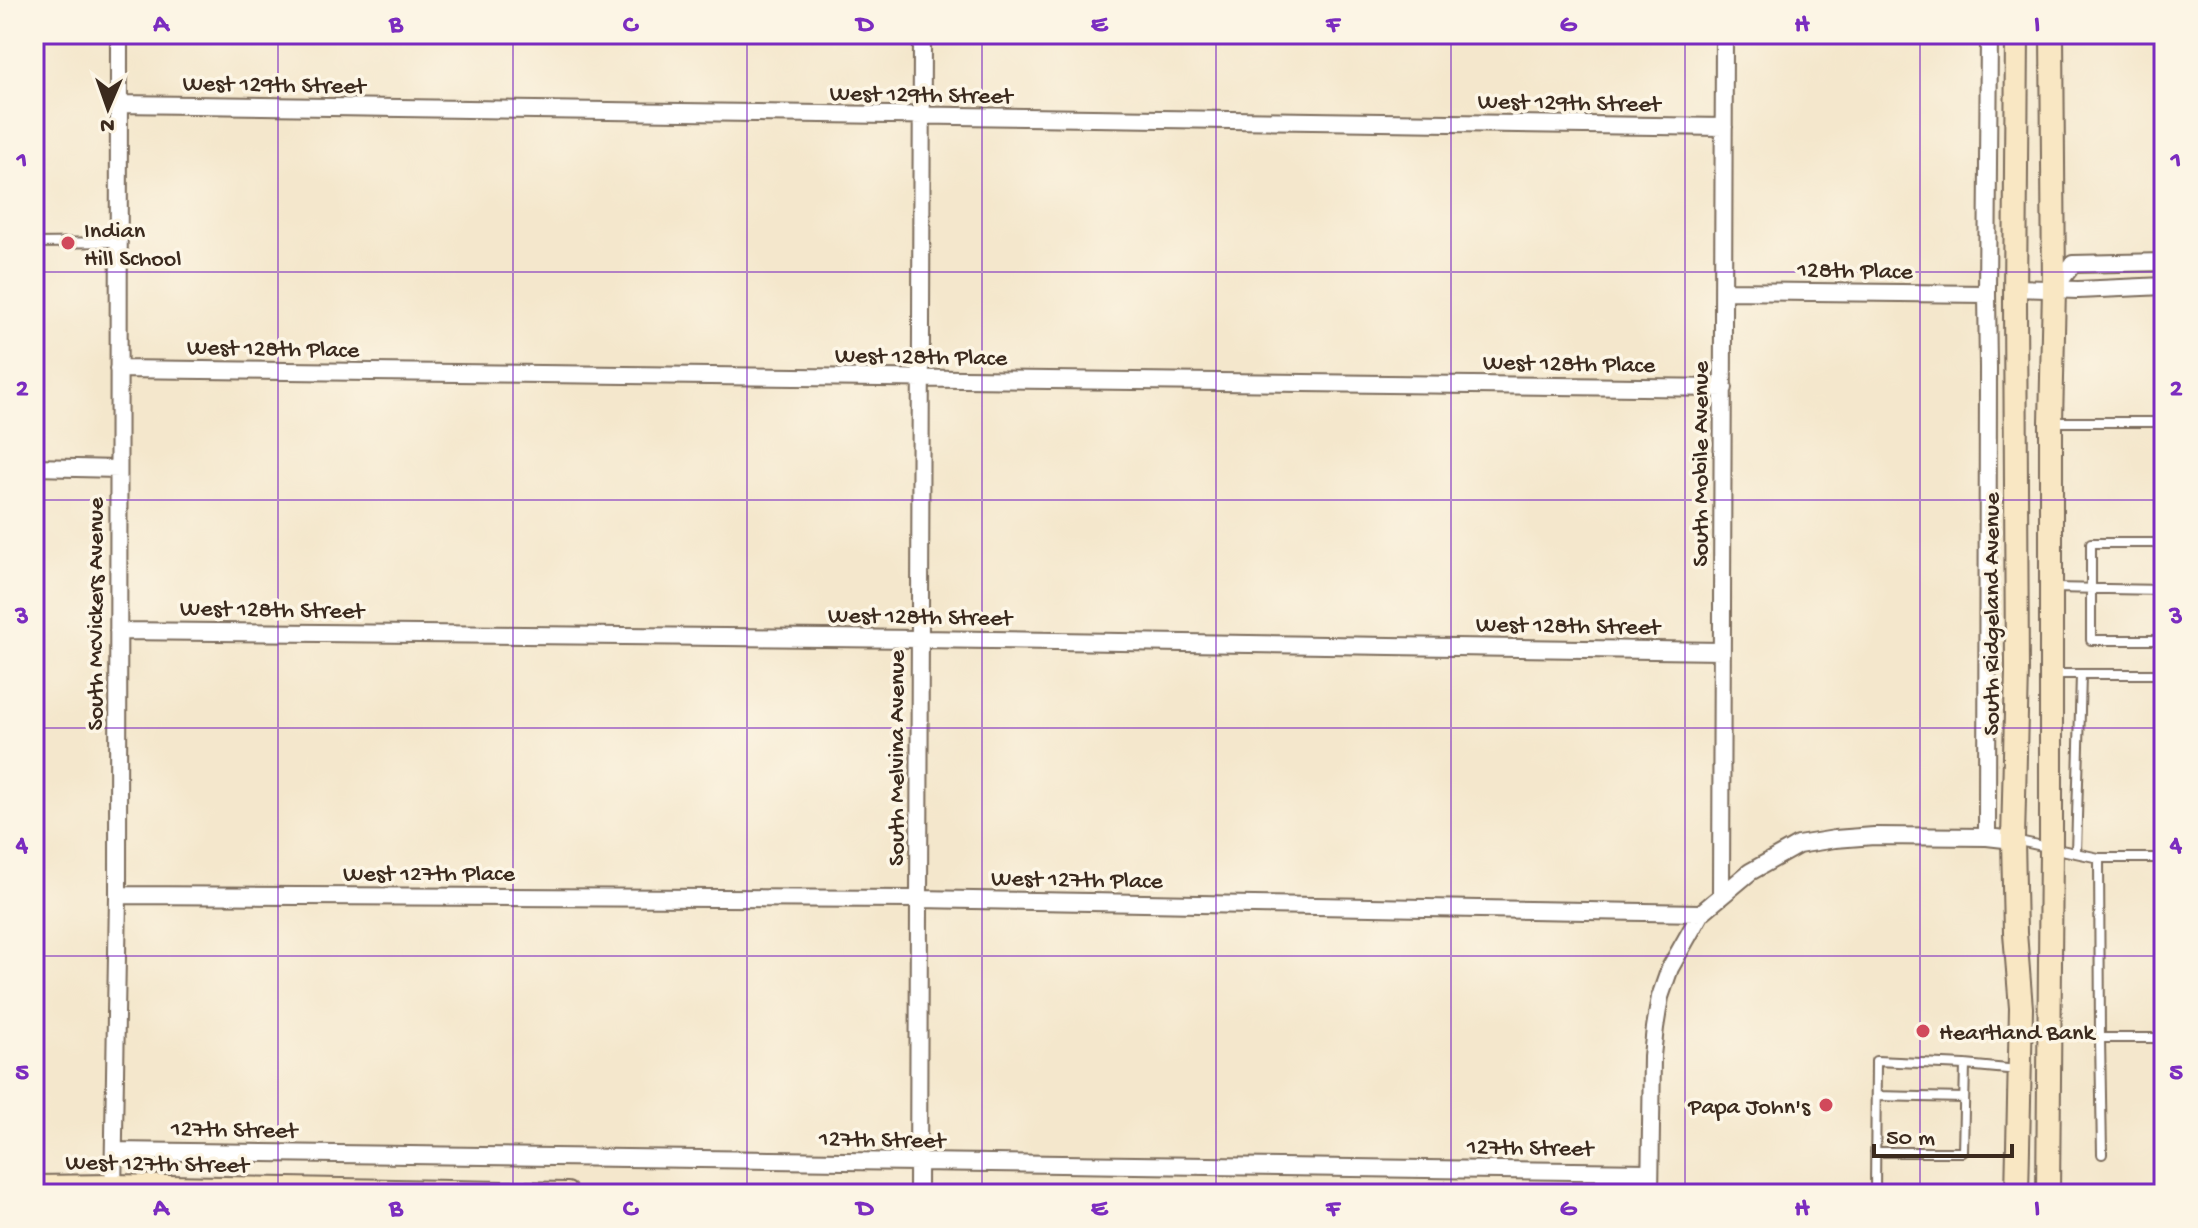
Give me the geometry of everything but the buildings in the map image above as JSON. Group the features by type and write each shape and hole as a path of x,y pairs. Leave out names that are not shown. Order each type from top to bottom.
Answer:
{"main road":[{"name":"South Ridgeland Avenue","path":"2017,34 2017,670 2013,840 2015,933 2021,1008 2017,1194"},
{"path":"2048,1194 2054,289 2052,34"},
{"name":"West 127th Street","path":"34,1187 567,1194"}],"street":[{"name":"South McVickers Avenue","path":"113,1190 118,895 119,34"},
{"name":"South Melvina Avenue","path":"918,1194 922,34"},
{"name":"South Mobile Avenue","path":"1721,895 1724,34"},
{"path":"1987,837 1989,34"},
{"name":"West 129th Street","path":"119,104 1724,127"},
{"path":"2054,289 2073,264 2164,262"},
{"path":"2016,288 2078,290 2164,286"},
{"name":"128th Place","path":"1724,291 1987,294"},
{"name":"West 128th Place","path":"118,369 1724,388"},
{"path":"34,467 118,469"},
{"name":"West 128th Street","path":"118,631 1722,651"},
{"path":"1650,1194 1652,1056 1660,997 1670,968 1701,913 1750,872 1798,845 1874,836 2013,840"},
{"name":"West 127th Place","path":"118,895 919,899 1701,913"},
{"name":"127th Street","path":"114,1151 1650,1172"}],"lane":[{"path":"34,243 118,242"},
{"path":"2051,422 2164,422"},
{"path":"2164,543 2091,543 2090,587 2091,640 2164,640"},
{"path":"2051,588 2164,590"},
{"path":"2050,674 2164,674"},
{"path":"2076,853 2081,675"},
{"path":"2013,840 2099,858 2164,858"},
{"path":"2099,858 2102,1154"},
{"path":"2100,1038 2164,1038"},
{"path":"1875,1194 1876,1061 2019,1070"},
{"path":"1875,1152 1963,1152 1965,1065"},
{"path":"1876,1096 1964,1098"}],"place":[{"name":"Indian Hill School","path":"68,243"},
{"name":"Heartland Bank","path":"1923,1031"},
{"name":"Papa John's","path":"1826,1105"}]}
